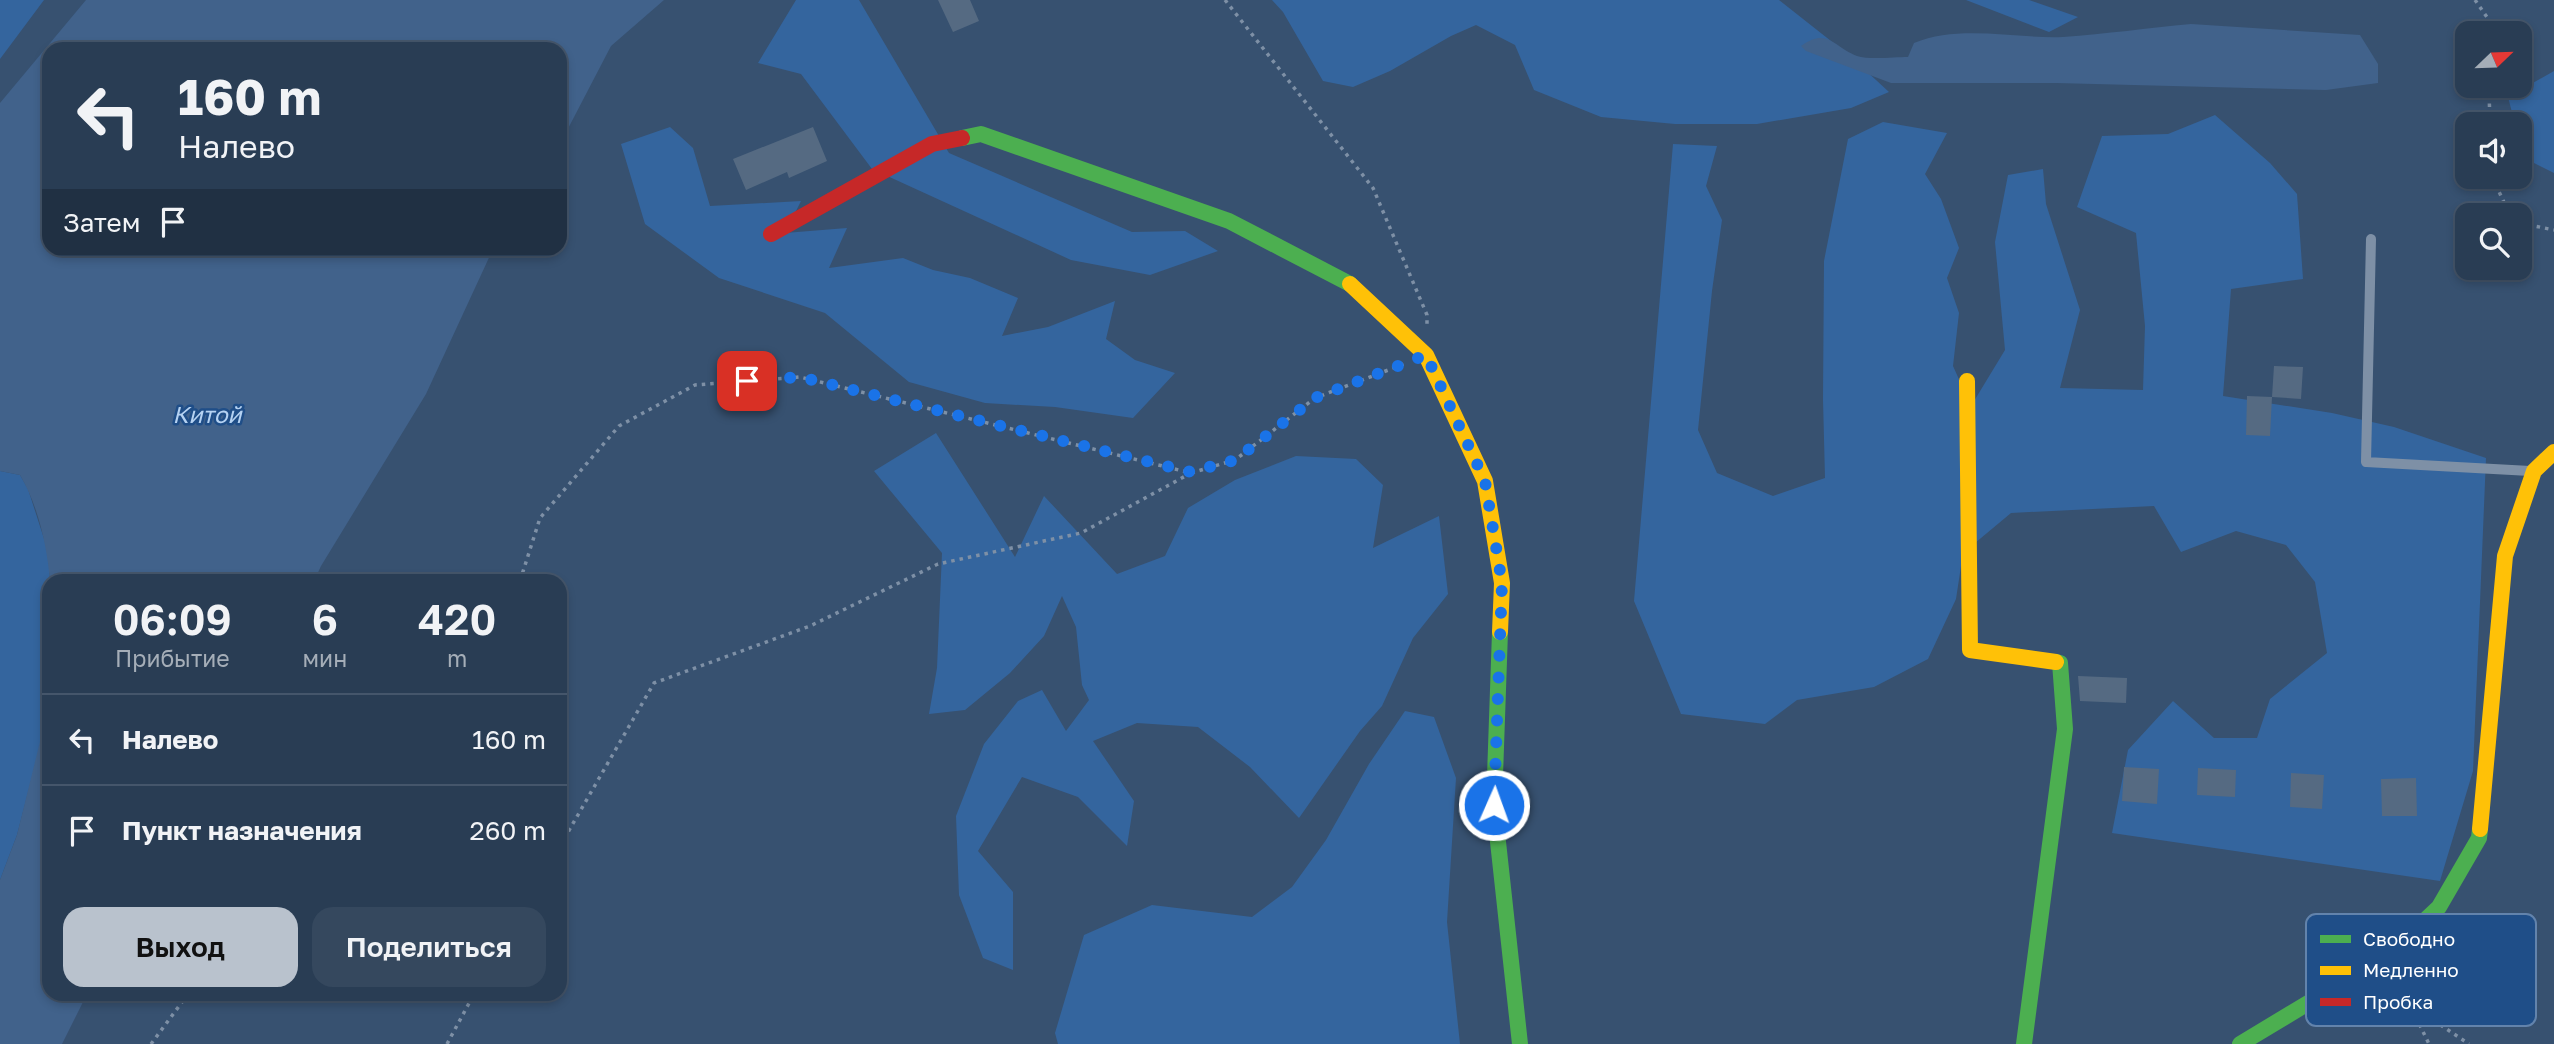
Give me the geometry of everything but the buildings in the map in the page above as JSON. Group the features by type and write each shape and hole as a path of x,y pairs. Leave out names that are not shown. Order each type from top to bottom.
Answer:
{"street":[{"path":"771,234 932,144 981,134 1138,191 1229,220 1347,281 1426,355 1485,481 1502,583 1494,805 1520,1044"},
{"path":"1967,381 1970,650 2060,663 2065,729 2024,1044"},
{"path":"2431,914 2440,907 2479,838 2505,556 2534,471 2554,452"},
{"path":"2240,1044 2306,1004"}],"lane":[{"path":"2371,239 2366,462 2534,471"}],"path":[{"path":"567,834 654,683 810,626 938,564 1081,533 1191,472 1235,460 1315,398 1426,355 1427,315 1373,188 1224,0"},
{"path":"2476,0 2490,21"},
{"path":"2532,225 2554,230"},
{"path":"522,574 540,518 619,426 695,385 800,377 1191,472"},
{"path":"151,1044 183,1001"},
{"path":"447,1044 470,1001"},
{"path":"2420,1026 2429,1044"},
{"path":"2442,1026 2469,1044"}],"shaded area":[{"path":"0,0 44,0 0,59"},
{"path":"796,0 859,0 949,153 1132,232 1185,231 1218,251 1150,275 1071,260 872,169 801,74 758,63"},
{"path":"1272,0 1779,0 1850,56 1889,92 1851,108 1757,124 1675,124 1601,117 1534,90 1515,45 1476,25 1390,71 1353,87 1323,81 1283,12"},
{"path":"1966,0 2029,0 2078,17 2049,32"},
{"path":"2554,71 2554,173 2532,162 2532,112 2512,112 2508,98 2532,98 2532,83"},
{"path":"2215,115 2270,163 2297,194 2303,279 2231,289 2223,396 2332,413 2394,427 2486,458 2473,771 2440,881 2112,833 2128,750 2173,701 2214,738 2257,738 2270,699 2327,653 2315,582 2286,545 2236,531 2181,552 2154,506 2011,513 1963,553 1956,599 1928,659 1874,687 1797,700 1765,724 1681,714 1634,601 1673,144 1717,146 1706,186 1722,220 1698,430 1717,473 1773,496 1825,478 1824,261 1848,139 1883,122 1947,133 1925,174 1941,199 1959,248 1947,278 1959,313 1953,366 1971,406 2005,350 1995,242 2008,175 2043,169 2046,204 2080,310 2060,388 2143,390 2145,326 2136,233 2077,207 2102,136 2168,134"},
{"path":"670,127 693,148 710,206 801,201 785,233 847,228 829,268 903,258 933,270 970,278 1018,298 1002,336 1048,327 1115,301 1106,339 1135,360 1175,373 1133,418 1055,407 985,403 909,382 825,313 719,278 645,224 621,144"},
{"path":"936,433 1015,557 1044,496 1117,574 1165,556 1188,508 1235,480 1296,456 1356,459 1383,485 1373,548 1439,516 1448,594 1413,638 1382,706 1360,731 1299,818 1250,767 1198,727 1137,723 1093,741 1134,801 1127,846 1078,797 1022,777 978,851 1013,892 1013,970 983,958 959,895 956,816 984,744 1018,701 1042,690 1066,731 1089,700 1082,685 1076,627 1062,596 1044,636 1010,673 965,710 929,714 937,668 942,553 874,471"},
{"path":"0,471 20,475 28,489 48,551 50,574 42,574 42,738 17,835 0,880"},
{"path":"1405,711 1434,717 1456,778 1447,922 1460,1044 1058,1044 1055,1033 1084,935 1152,905 1252,917 1292,887 1326,840 1369,764"}],"water":[{"name":"Китой","path":"86,0 664,0 611,46 567,131 567,42 51,42"},
{"path":"2191,24 2360,35 2378,64 2378,83 2326,90 2056,83 1891,83 1806,51 1801,46 1824,38 1857,56 1908,57 1914,43 1950,34 2063,37"},
{"name":"Китой","path":"42,53 42,256 490,256 426,394 317,574 49,574 41,526 32,499 20,475 0,471 0,103"},
{"path":"42,733 42,1001 84,1001 62,1044 0,1044 0,880 17,835"}],"traffic: fast":[{"path":"962,138 981,134 1229,221 1350,284"},
{"path":"1500,632 1494,805 1520,1044"},
{"path":"2024,1044 2065,729 2060,663 2056,662"},
{"path":"2432,914 2439,907 2479,838 2480,829"},
{"path":"2240,1044 2306,1004"}],"traffic: slow":[{"path":"1350,284 1426,355 1485,481 1502,583 1500,632"},
{"path":"1967,381 1970,650 2056,662"},
{"path":"2480,829 2505,556 2534,471 2554,452"}],"traffic: jam":[{"path":"771,234 932,144 962,138"}],"route":[{"path":"747,381 800,377 1191,472 1235,460 1315,398 1426,355 1485,481 1502,583 1494,805"}]}
